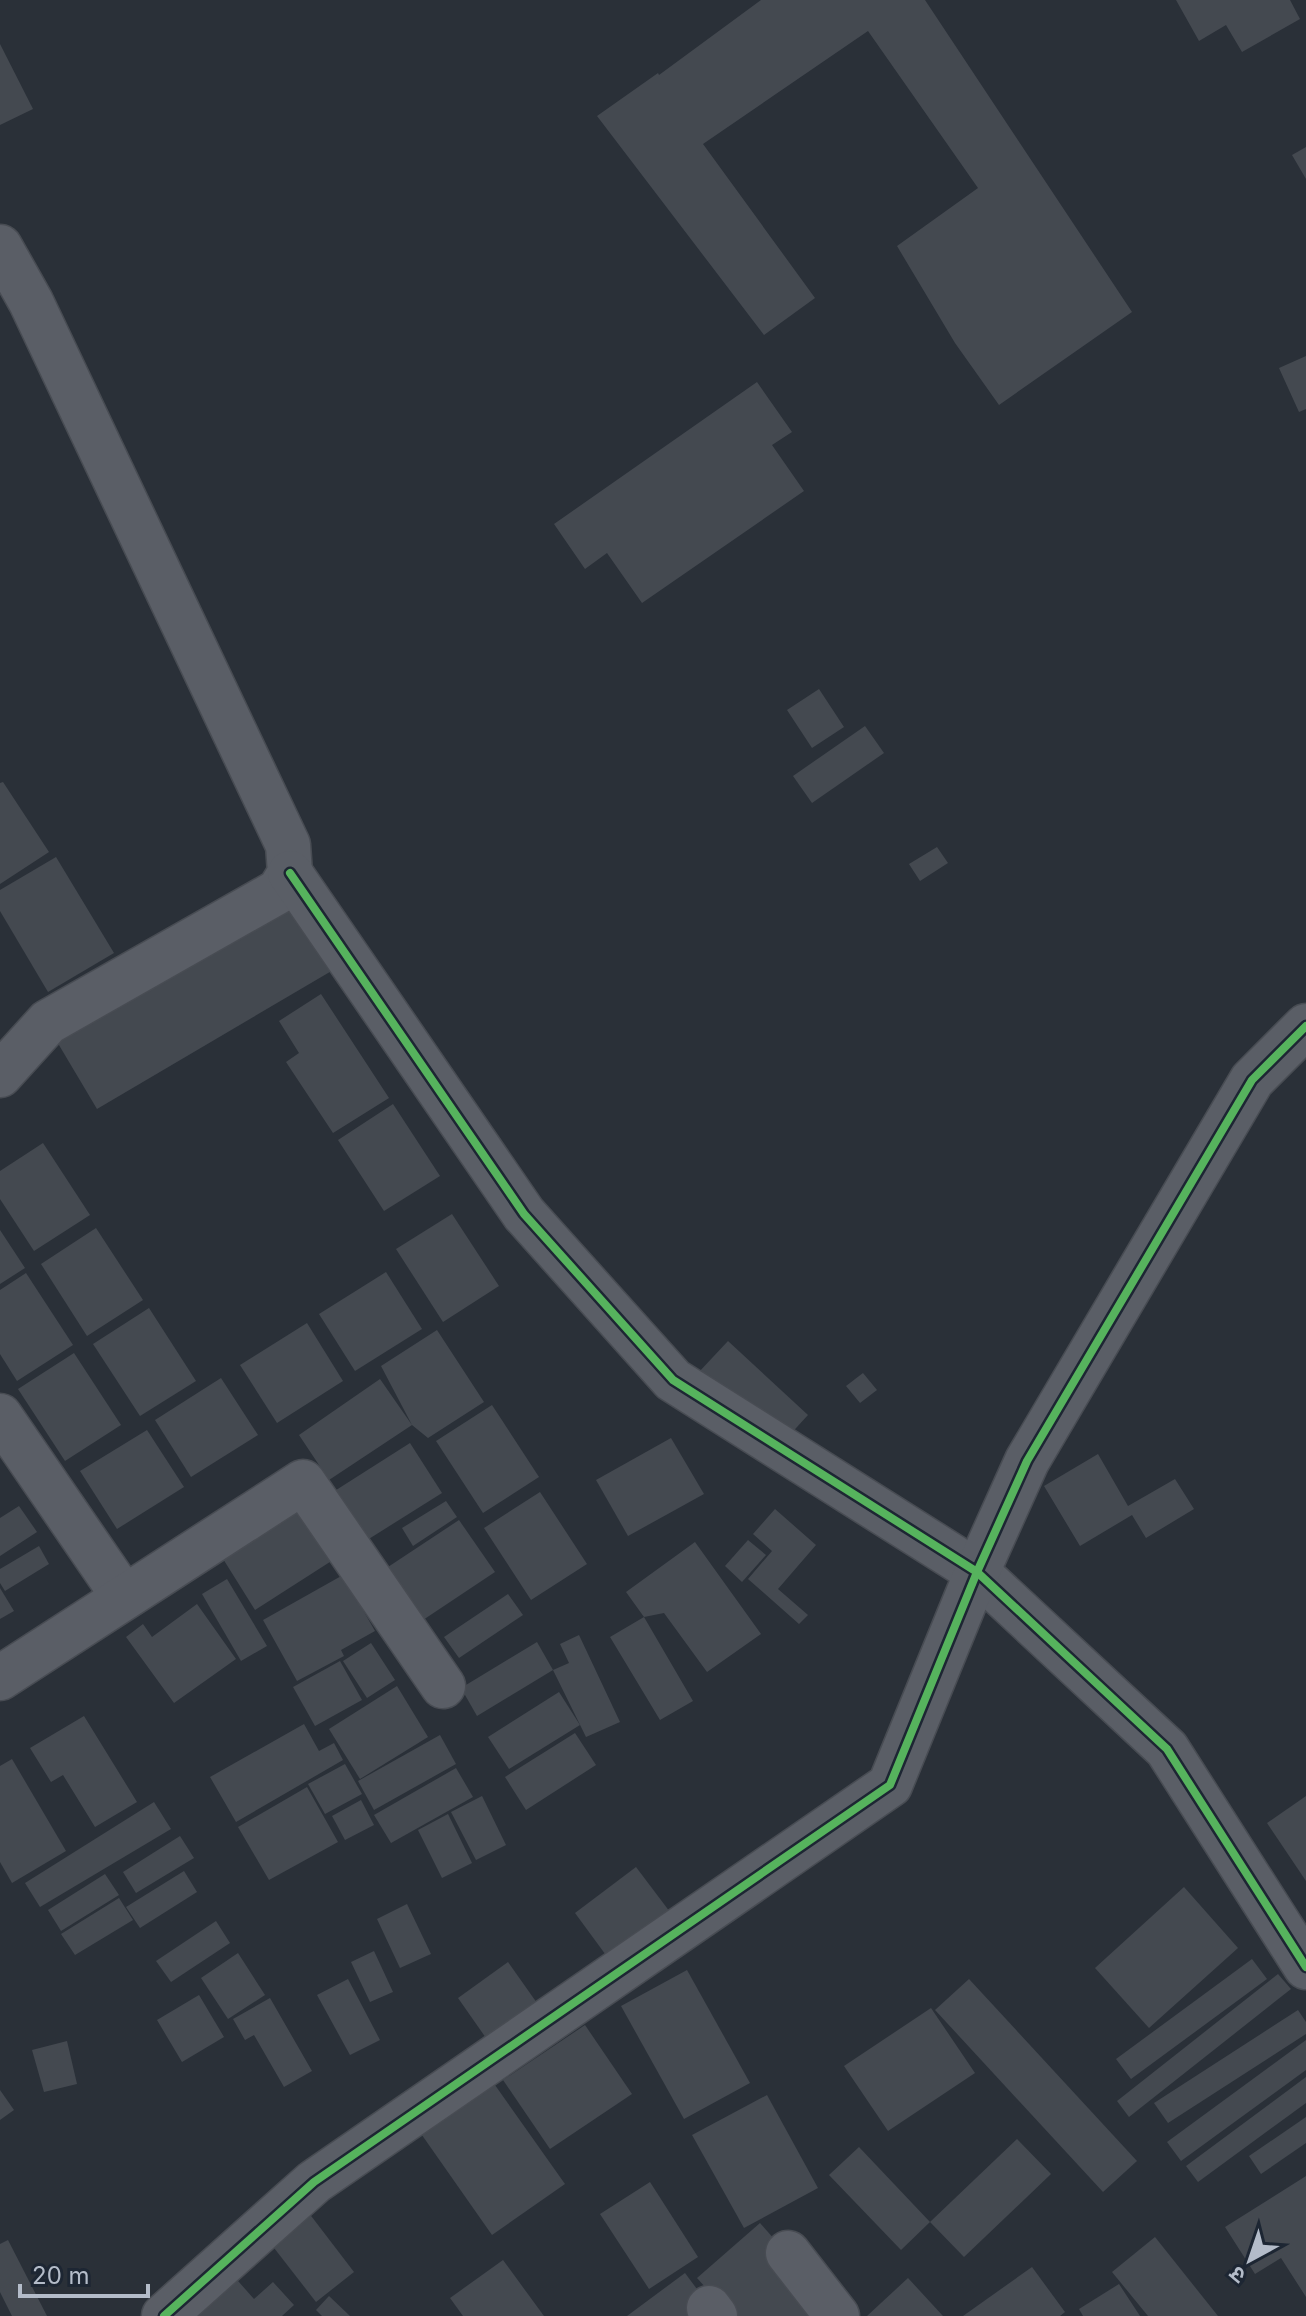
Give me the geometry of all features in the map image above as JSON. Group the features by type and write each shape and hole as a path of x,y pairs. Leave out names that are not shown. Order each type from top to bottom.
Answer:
{"street":[{"path":"0,247 31,302 288,845 290,873 524,1214 673,1380 977,1572 1167,1749 1306,1967"},
{"path":"0,1075 48,1022 279,891 290,873"},
{"path":"164,2316 314,2182 890,1785 977,1572 1027,1461 1252,1080 1306,1026"},
{"path":"0,1416 124,1597"},
{"path":"0,1678 303,1482 443,1686"},
{"path":"788,2253 837,2316"}],"building":[{"path":"761,0 925,0 1132,312 999,405 955,343 897,246 978,188 868,31 703,144 815,298 764,335 597,116"},
{"path":"1176,0 1290,0 1300,19 1242,52 1226,25 1199,41"},
{"path":"0,44 33,109 0,125"},
{"path":"1306,147 1306,179 1292,155"},
{"path":"1306,356 1306,409 1299,412 1279,368"},
{"path":"757,382 792,432 772,445 804,491 642,603 607,553 585,569 554,524"},
{"path":"819,689 844,727 812,748 787,710"},
{"path":"865,726 884,753 812,803 793,776"},
{"path":"3,782 49,852 0,884 0,783"},
{"path":"937,847 948,863 920,881 909,864"},
{"path":"56,857 114,953 48,992 0,911 0,890"},
{"path":"296,892 340,966 97,1109 53,1035"},
{"path":"321,994 389,1098 333,1133 286,1062 299,1053 279,1021"},
{"path":"393,1104 440,1176 384,1211 338,1140"},
{"path":"43,1143 90,1215 34,1251 0,1199 0,1171"},
{"path":"452,1214 499,1286 443,1322 396,1249"},
{"path":"96,1228 143,1300 87,1336 41,1264"},
{"path":"0,1230 25,1268 0,1284"},
{"path":"386,1272 422,1329 355,1371 319,1314"},
{"path":"26,1273 73,1345 17,1381 0,1354 0,1290"},
{"path":"149,1308 196,1381 140,1416 93,1344"},
{"path":"307,1323 343,1381 277,1423 240,1365"},
{"path":"437,1330 484,1402 428,1438 412,1425 381,1366"},
{"path":"728,1341 808,1415 764,1463 683,1389"},
{"path":"74,1353 121,1425 65,1461 18,1389"},
{"path":"863,1373 877,1390 860,1403 846,1386"},
{"path":"221,1378 258,1435 191,1477 155,1420"},
{"path":"380,1379 412,1425 329,1480 299,1435"},
{"path":"492,1405 539,1477 483,1513 436,1441"},
{"path":"147,1430 184,1487 117,1529 80,1471"},
{"path":"671,1438 704,1494 628,1536 596,1480"},
{"path":"410,1443 442,1493 364,1542 333,1492"},
{"path":"1098,1454 1128,1506 1175,1479 1194,1509 1146,1538 1132,1515 1080,1546 1044,1486"},
{"path":"540,1492 587,1564 531,1600 484,1528"},
{"path":"446,1501 457,1517 413,1546 402,1528"},
{"path":"297,1504 333,1560 255,1610 220,1554"},
{"path":"19,1506 37,1532 0,1556 0,1518"},
{"path":"775,1509 816,1545 778,1589 808,1615 799,1624 748,1579 772,1551 753,1534"},
{"path":"459,1520 495,1572 420,1622 385,1569"},
{"path":"748,1540 766,1555 742,1582 725,1566"},
{"path":"695,1542 761,1634 707,1672 664,1613 644,1617 626,1592"},
{"path":"39,1546 49,1564 5,1591 0,1583 0,1569"},
{"path":"343,1575 375,1631 341,1650 344,1656 297,1681 263,1620"},
{"path":"227,1579 267,1646 241,1661 202,1594"},
{"path":"0,1588 14,1611 0,1619"},
{"path":"508,1594 523,1615 459,1658 444,1637"},
{"path":"197,1604 236,1659 174,1703 126,1637 143,1624 152,1637"},
{"path":"644,1617 693,1701 660,1720 610,1637"},
{"path":"579,1635 620,1722 586,1737 553,1670 569,1663 560,1644"},
{"path":"537,1642 553,1670 477,1716 461,1688"},
{"path":"371,1643 395,1680 367,1698 343,1661"},
{"path":"340,1661 362,1700 315,1726 293,1687"},
{"path":"397,1686 428,1737 360,1779 329,1729"},
{"path":"559,1692 580,1725 509,1769 488,1737"},
{"path":"84,1716 137,1802 95,1827 63,1775 51,1782 30,1748"},
{"path":"304,1724 319,1751 334,1743 343,1760 236,1822 210,1777"},
{"path":"575,1733 596,1765 526,1810 505,1777"},
{"path":"440,1735 456,1764 374,1810 358,1781"},
{"path":"12,1759 66,1851 12,1883 0,1862 0,1766"},
{"path":"345,1764 362,1794 325,1814 308,1784"},
{"path":"456,1768 473,1797 391,1843 374,1815"},
{"path":"307,1787 338,1842 269,1880 238,1827"},
{"path":"482,1796 506,1845 476,1860 451,1812"},
{"path":"1306,1796 1306,1881 1267,1823"},
{"path":"361,1800 374,1825 345,1840 332,1816"},
{"path":"154,1802 171,1829 40,1907 25,1883"},
{"path":"448,1814 472,1863 442,1878 418,1830"},
{"path":"180,1836 194,1858 136,1893 123,1872"},
{"path":"636,1867 673,1916 611,1962 575,1913"},
{"path":"184,1871 197,1892 140,1928 126,1907"},
{"path":"105,1874 119,1895 61,1931 48,1910"},
{"path":"1184,1887 1238,1948 1149,2028 1095,1968"},
{"path":"119,1898 133,1920 75,1955 61,1934"},
{"path":"407,1904 431,1954 400,1968 377,1919"},
{"path":"216,1921 230,1943 171,1982 156,1961"},
{"path":"374,1951 393,1992 370,2002 351,1962"},
{"path":"238,1953 265,1995 228,2019 201,1978"},
{"path":"1252,1959 1267,1979 1131,2079 1116,2059"},
{"path":"508,1962 537,2003 486,2038 458,1998"},
{"path":"687,1970 750,2083 684,2119 621,2006"},
{"path":"1278,1974 1291,1989 1129,2117 1117,2101"},
{"path":"348,1979 380,2040 350,2055 317,1995"},
{"path":"969,1979 1137,2161 1103,2192 935,2010"},
{"path":"199,1995 224,2037 182,2062 157,2020"},
{"path":"270,1998 312,2071 284,2087 254,2035 245,2040 233,2019"},
{"path":"931,2008 975,2073 888,2131 844,2066"},
{"path":"1298,2010 1306,2022 1306,2034 1168,2123 1154,2103"},
{"path":"585,2025 632,2094 550,2149 503,2080"},
{"path":"1306,2040 1306,2070 1181,2161 1167,2142"},
{"path":"67,2041 77,2084 44,2092 32,2050"},
{"path":"1306,2077 1306,2103 1198,2182 1186,2166"},
{"path":"490,2078 565,2184 492,2235 417,2128"},
{"path":"0,2090 14,2110 0,2120"},
{"path":"767,2095 818,2188 744,2228 692,2135"},
{"path":"1306,2117 1306,2143 1261,2174 1249,2156"},
{"path":"1017,2139 1051,2174 964,2257 930,2222"},
{"path":"859,2147 930,2222 901,2250 829,2175"},
{"path":"1306,2176 1306,2297 1281,2258 1255,2274 1225,2227"},
{"path":"650,2182 698,2257 649,2289 600,2214"},
{"path":"302,2204 354,2272 316,2302 264,2235"},
{"path":"760,2223 827,2299 808,2316 731,2316 697,2278"},
{"path":"1155,2237 1218,2316 1148,2316 1112,2272"},
{"path":"8,2240 47,2316 12,2316 0,2292 0,2244"},
{"path":"503,2260 544,2316 463,2316 450,2298"},
{"path":"223,2264 254,2299 273,2282 294,2305 282,2316 192,2316"},
{"path":"1032,2267 1065,2312 1060,2316 963,2316"},
{"path":"685,2273 717,2316 627,2316"},
{"path":"908,2278 943,2316 867,2316"},
{"path":"1119,2284 1140,2316 1083,2316 1079,2309"},
{"path":"329,2296 350,2316 322,2316 316,2310"}],"cycle path":[{"path":"290,873 524,1214 673,1380 977,1572 1167,1749 1306,1967"},
{"path":"164,2316 314,2182 890,1785 977,1572 1027,1461 1252,1080 1306,1026"}]}
